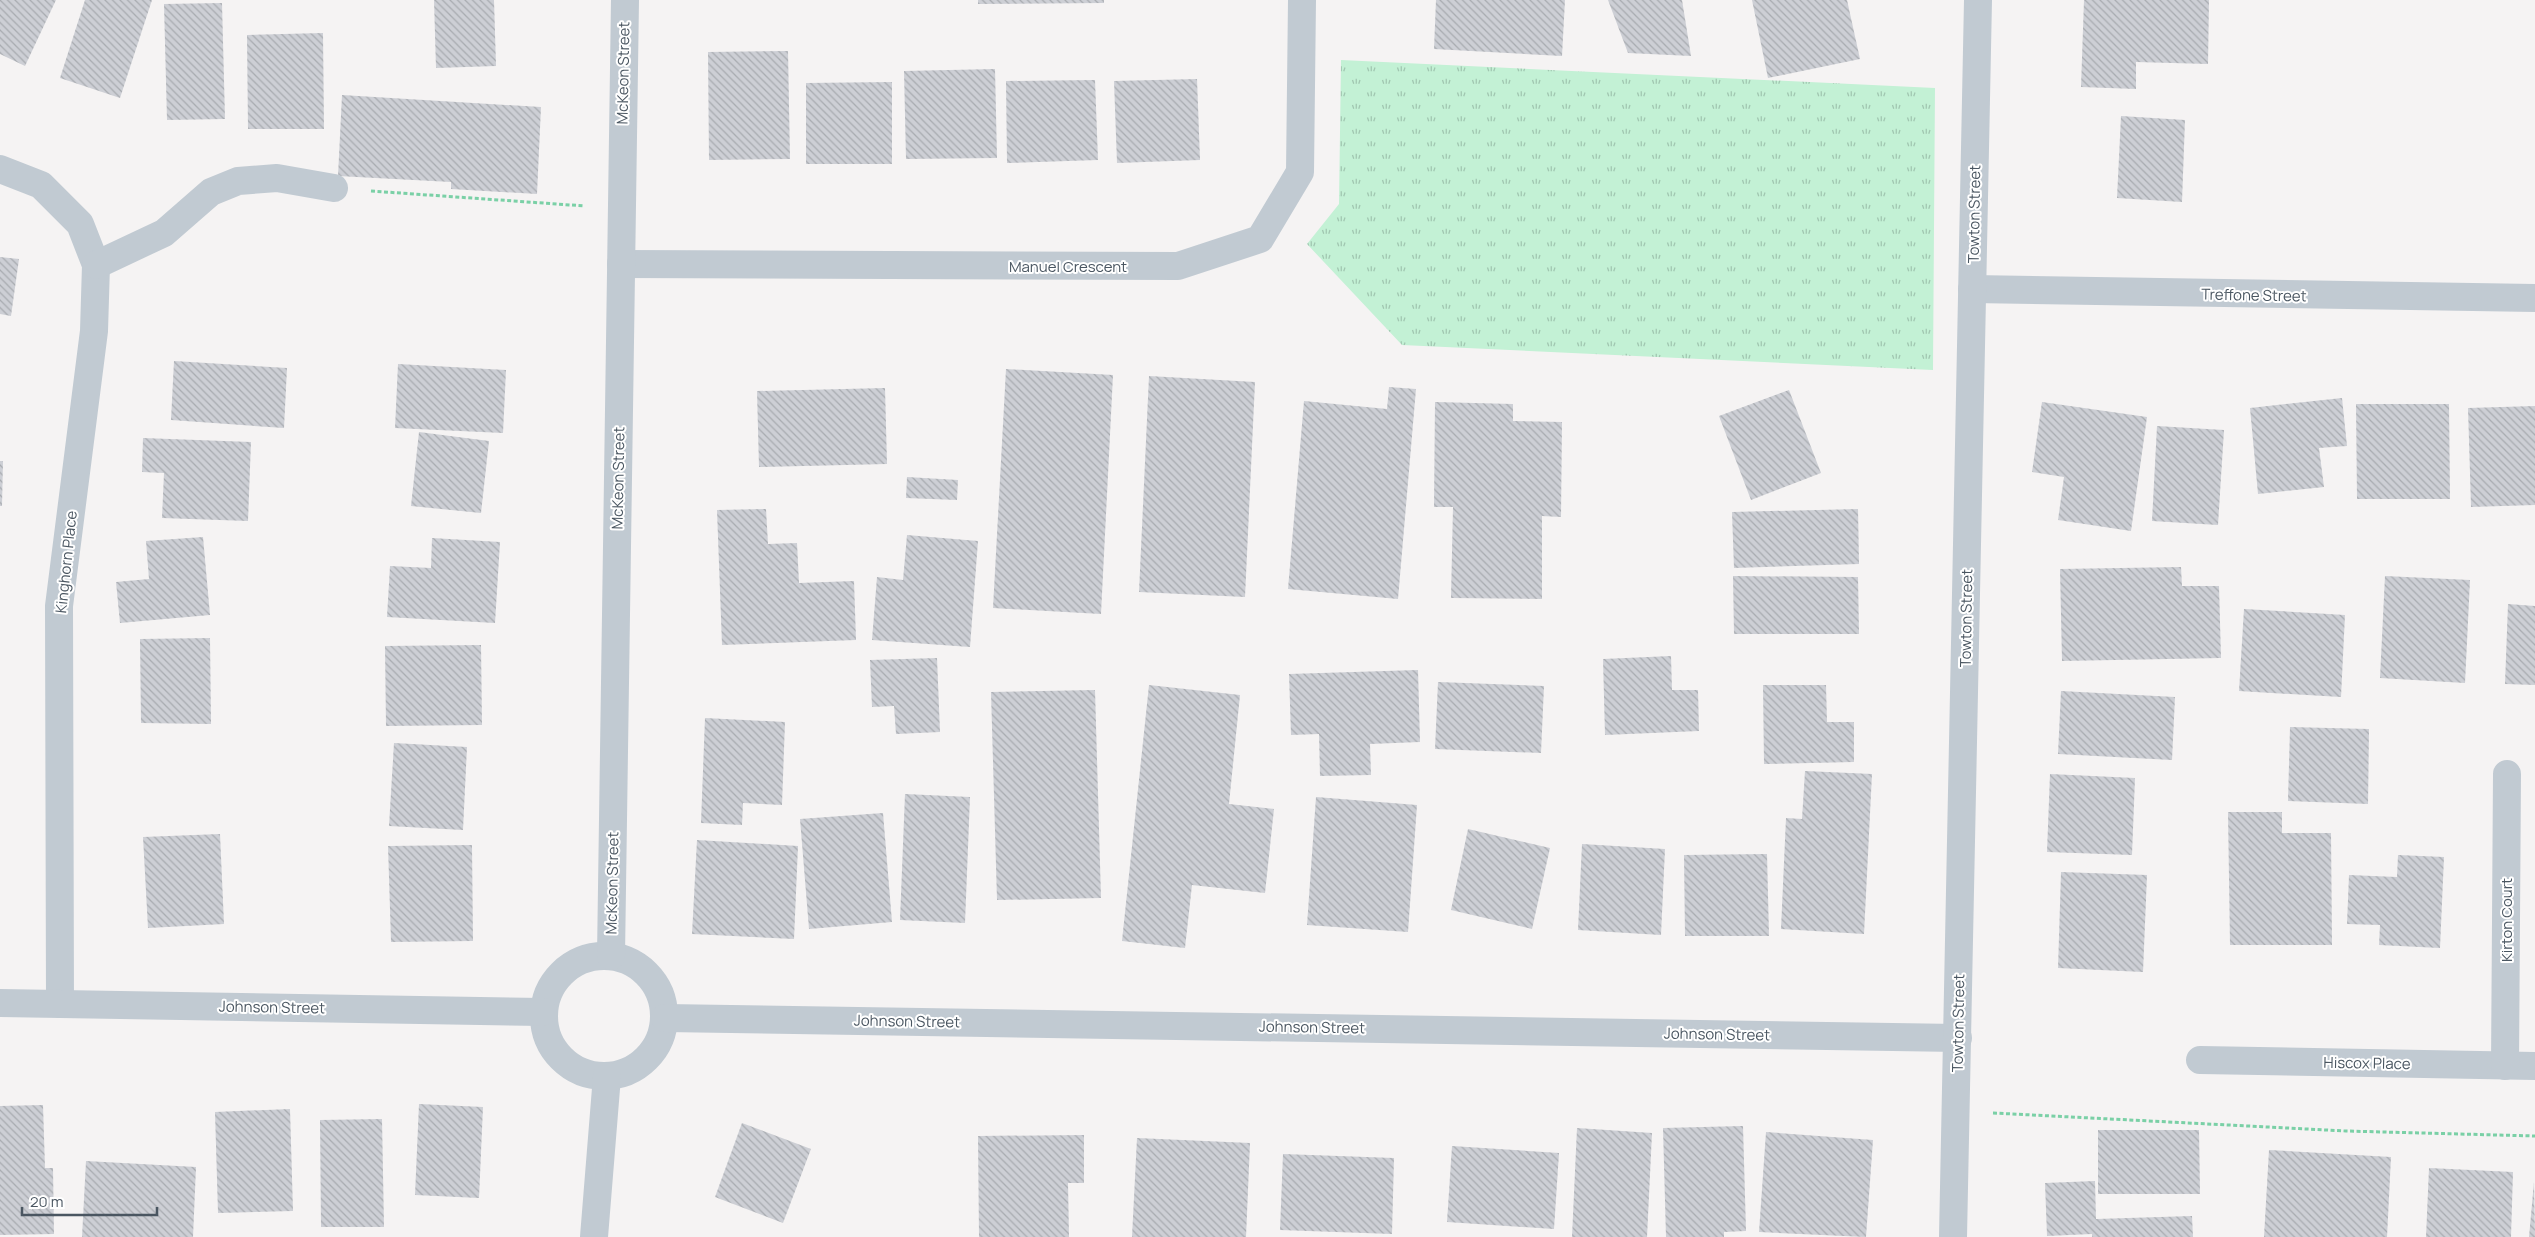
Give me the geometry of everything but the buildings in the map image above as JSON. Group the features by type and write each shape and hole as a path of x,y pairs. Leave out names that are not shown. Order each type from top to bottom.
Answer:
{"street":[{"name":"McKeon Street","path":"611,956 621,264 620,206 625,0"},
{"name":"Manuel Crescent","path":"621,264 1178,266 1260,239 1300,172 1302,0"},
{"name":"Towton Street","path":"1953,1237 1978,0"},
{"name":"Kinghorn Place","path":"0,169 41,185 80,224 96,265 94,331 59,606 60,1004"},
{"path":"96,265 164,233 211,192 238,181 277,178 334,188"},
{"name":"Treffone Street","path":"1972,289 2535,298"},
{"name":"Kirton Court","path":"2505,1066 2507,774"},
{"path":"611,956 641,967 652,978 660,992 665,1018 660,1040 652,1054 639,1066 624,1073 607,1076 588,1074 570,1066 556,1053 547,1036 543,1012 547,996 556,978 572,964 590,957 611,956"},
{"name":"Johnson Street","path":"0,1003 543,1012"},
{"name":"Johnson Street","path":"665,1018 1958,1038"},
{"name":"Hiscox Place","path":"2200,1060 2535,1066"},
{"path":"594,1237 607,1076"}],"path":[{"path":"334,188 561,206 620,206"},
{"path":"1985,1113 2346,1131 2535,1136"}],"green space":[{"path":"1341,60 1935,88 1933,370 1402,345 1307,244 1339,204"}]}
